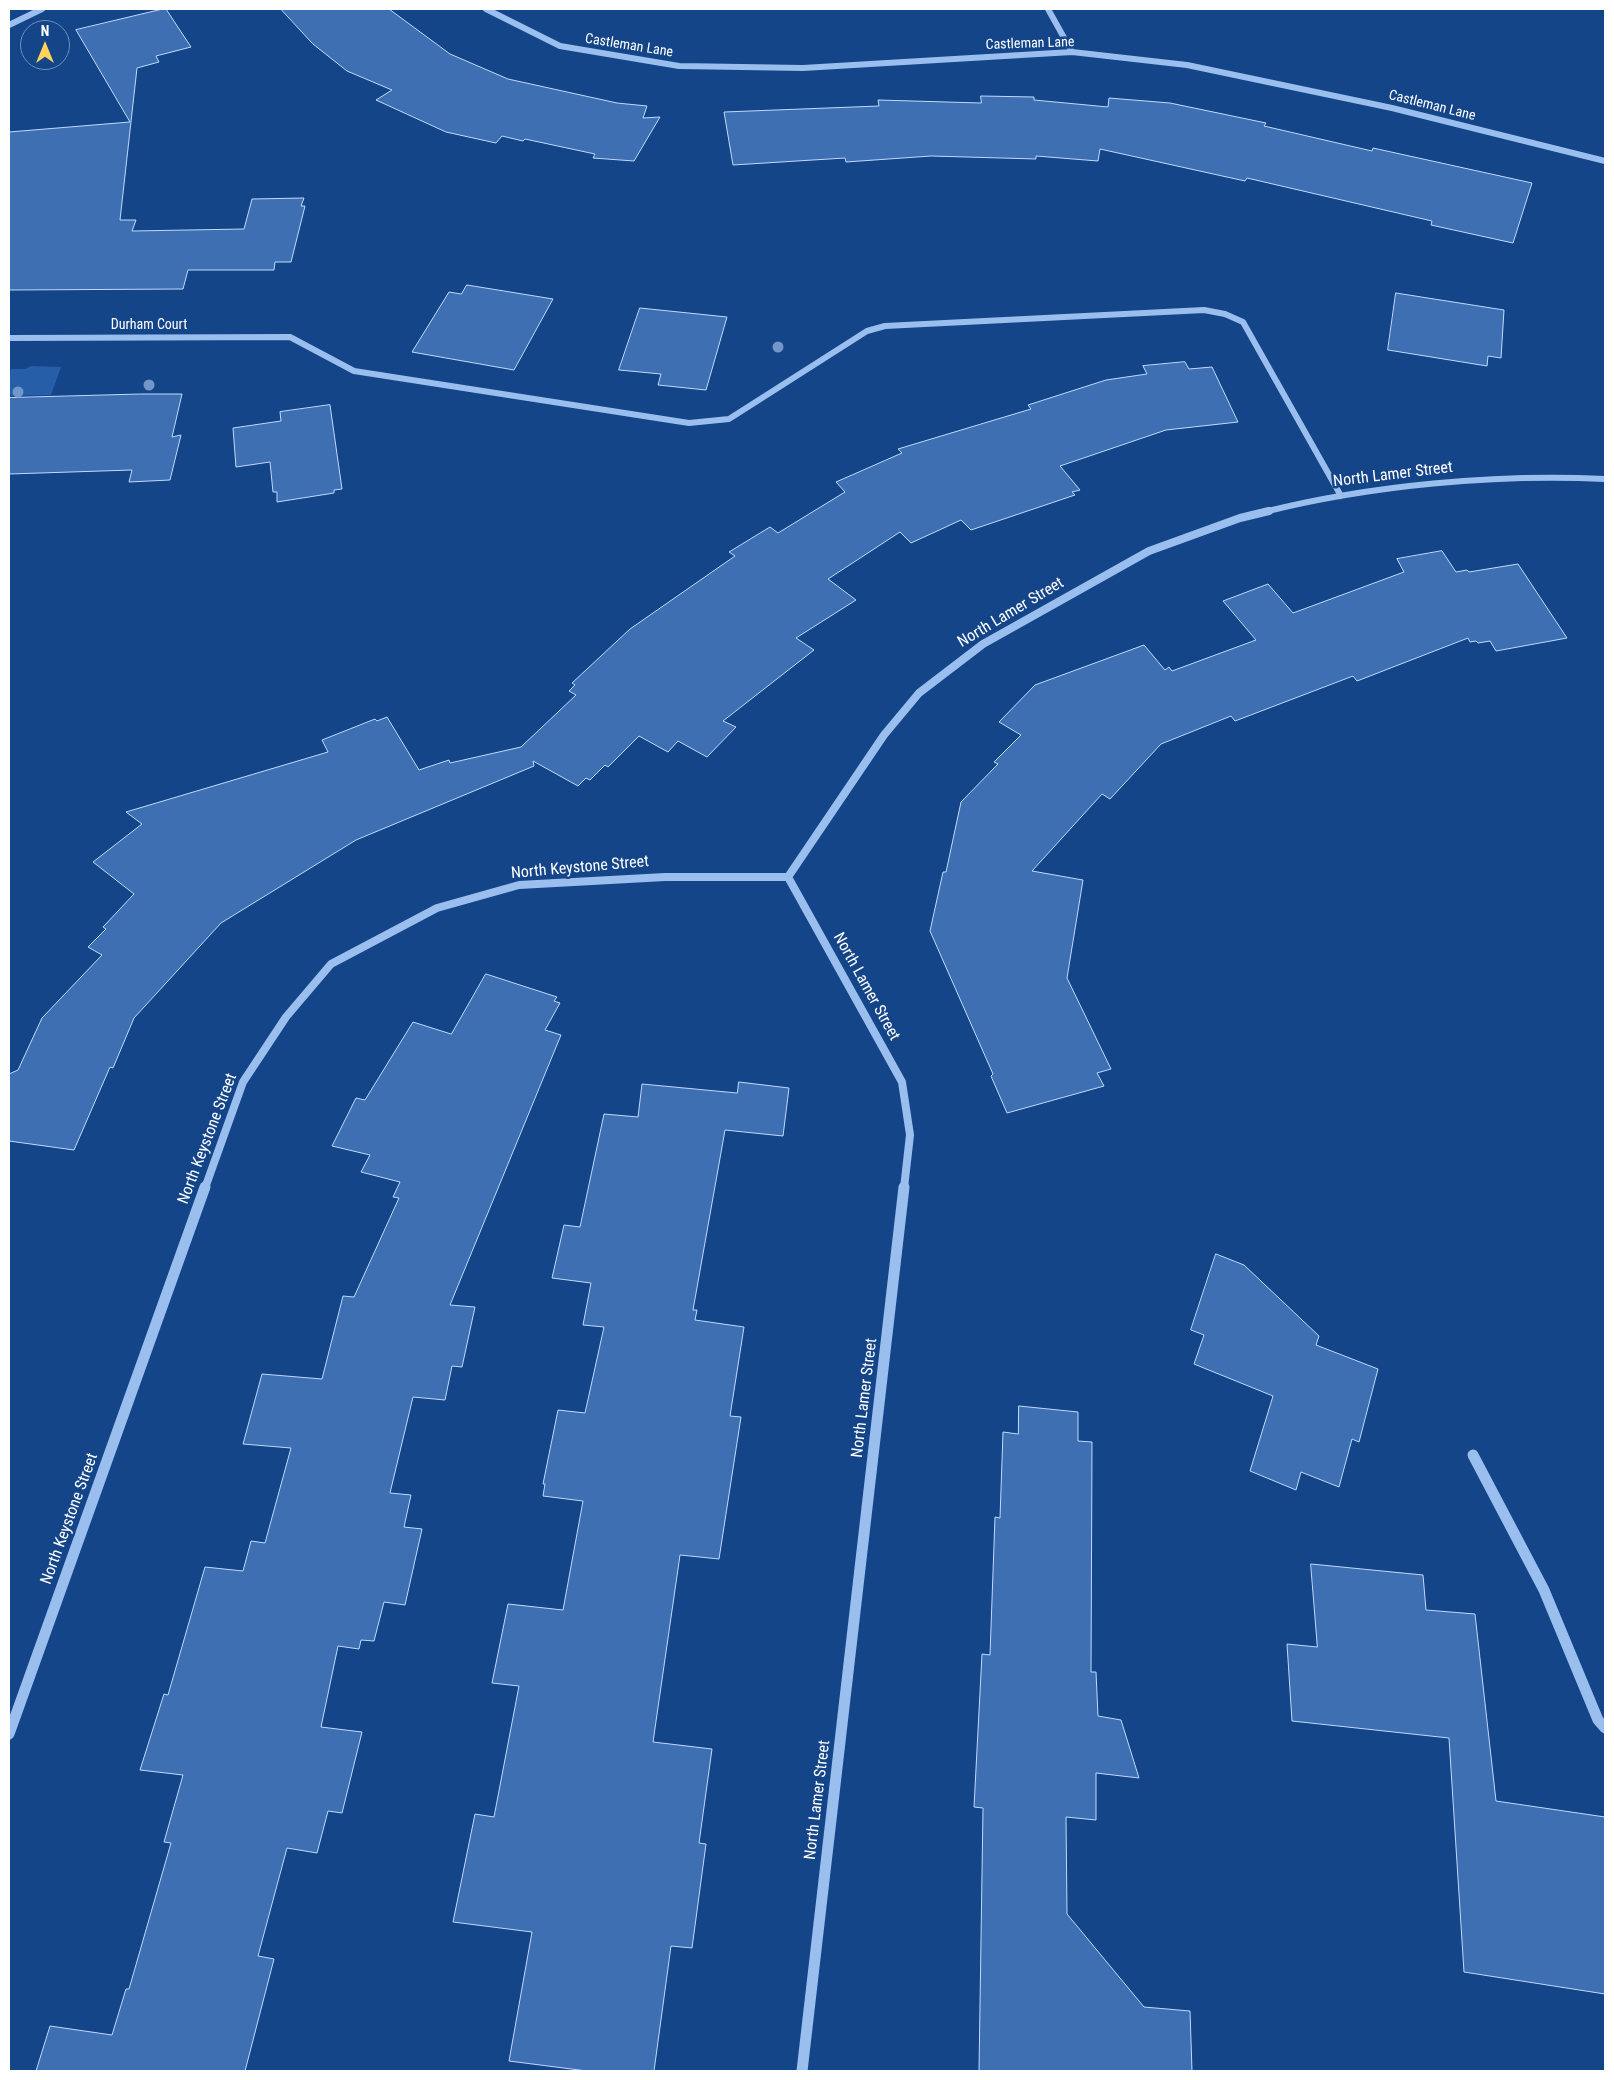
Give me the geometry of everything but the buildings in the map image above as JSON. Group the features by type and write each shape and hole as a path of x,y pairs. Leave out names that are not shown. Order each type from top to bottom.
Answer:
{"street":[{"path":"9,25 42,9"},
{"name":"Castleman Lane","path":"486,9 560,46 679,66 803,68 1072,52 1187,65 1392,108 1605,161"},
{"path":"1048,9 1072,52"},
{"name":"Durham Court","path":"9,338 290,337 354,370 689,423 716,422 729,419 867,331 885,326 1204,310 1224,314 1244,322 1342,496"},
{"name":"North Lamer Street","path":"802,2071 910,1135 902,1082 788,877 884,735 919,693 983,644 1149,551 1240,518 1321,498 1480,480 1559,477 1605,479"},
{"name":"North Keystone Street","path":"9,1734 243,1082 286,1017 331,964 438,908 519,885 665,877 788,877"},
{"path":"1473,1455 1544,1590 1598,1720 1605,1728"}],"shaded area":[{"path":"31,366 61,367 51,395 9,396 9,375 11,369 25,369"}]}
